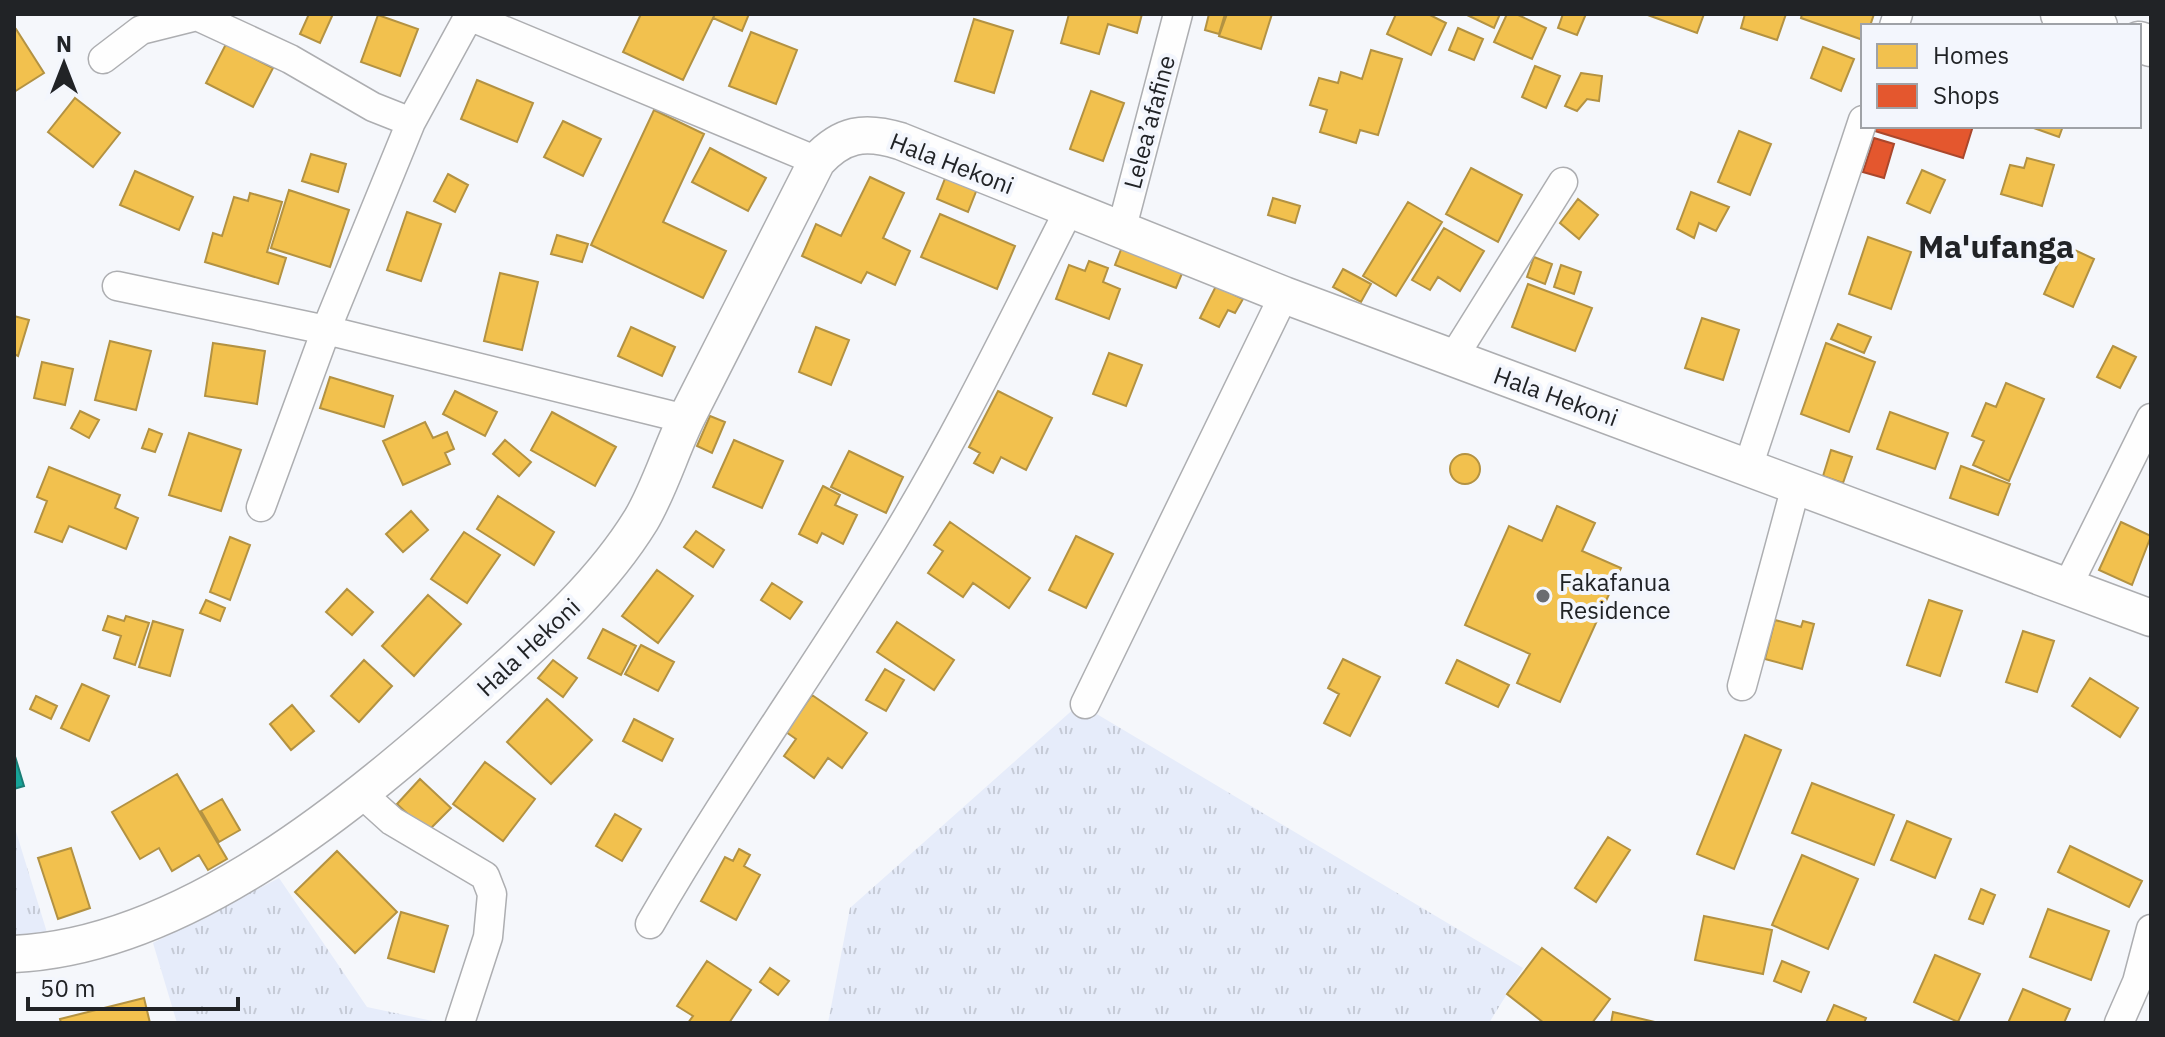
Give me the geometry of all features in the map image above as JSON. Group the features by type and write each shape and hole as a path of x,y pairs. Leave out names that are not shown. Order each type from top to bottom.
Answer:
{"main road":[{"path":"2061,14 2091,24"}],"street":[{"name":"Lelea’afafine","path":"1121,231 1178,14"},
{"path":"261,507 326,330 411,122 469,15 817,161"},
{"path":"103,59 141,30 197,16 290,59 373,107 411,122"},
{"path":"1748,467 1861,126"},
{"name":"Hala Hekoni","path":"14,954 46,953 137,929 202,898 311,830 361,793 401,762 532,645 599,579 642,519 686,419 817,161 832,145 852,135 877,135 1284,295 2151,618"},
{"path":"1453,358 1563,182"},
{"path":"650,924 708,823 891,544 955,437 1069,210"},
{"path":"117,286 326,330 686,419"},
{"path":"1085,704 1284,295"},
{"path":"2067,587 2151,418"},
{"path":"1742,686 1796,486"},
{"path":"361,793 392,821 485,876 492,894 488,937 460,1023"},
{"path":"2119,1023 2137,982 2151,929"}],"green space":[{"path":"1077,706 1090,710 1523,968 1489,1023 828,1023 850,908"},
{"path":"14,825 49,939 14,939"},
{"path":"279,878 367,1007 442,1023 177,1023 153,943"}],"building: Homes":[{"path":"309,14 333,14 320,43 300,34"},
{"path":"641,14 715,14 683,80 623,52"},
{"path":"715,14 749,14 742,31 713,18"},
{"path":"1069,14 1142,14 1137,33 1108,24 1099,54 1061,43"},
{"path":"1209,14 1225,14 1219,34 1205,30"},
{"path":"1227,14 1272,14 1261,49 1219,36"},
{"path":"1396,14 1428,14 1446,23 1431,55 1387,34"},
{"path":"1465,14 1500,14 1494,28"},
{"path":"1507,14 1516,14 1546,28 1532,59 1494,42"},
{"path":"1563,14 1586,14 1577,35 1558,28"},
{"path":"1645,14 1704,14 1697,33"},
{"path":"1745,14 1786,14 1777,40 1741,28"},
{"path":"1802,14 1874,14 1871,24 1861,24 1861,39 1801,18"},
{"path":"378,15 418,29 400,76 361,62"},
{"path":"974,19 1013,31 994,93 955,81"},
{"path":"1458,28 1483,39 1474,60 1449,50"},
{"path":"14,30 44,73 14,92"},
{"path":"751,32 797,50 776,104 729,86"},
{"path":"226,44 273,68 253,107 206,83"},
{"path":"1823,47 1854,59 1841,91 1811,78"},
{"path":"1371,50 1402,59 1378,135 1360,130 1356,143 1320,132 1327,110 1310,105 1319,78 1338,83 1341,72 1362,79"},
{"path":"1535,66 1560,76 1546,108 1522,97"},
{"path":"1581,73 1602,76 1599,101 1587,99 1577,111 1565,106"},
{"path":"477,80 533,103 517,142 461,119"},
{"path":"1091,91 1124,103 1103,161 1070,149"},
{"path":"75,98 120,133 93,167 48,132"},
{"path":"654,110 704,134 663,222 726,251 703,298 591,245"},
{"path":"563,121 601,139 583,176 544,157"},
{"path":"2034,128 2062,128 2059,137"},
{"path":"1739,131 1771,144 1750,195 1718,182"},
{"path":"710,148 766,178 748,211 692,182"},
{"path":"311,154 346,164 338,192 302,181"},
{"path":"2027,158 2054,165 2042,206 2001,194 2010,165 2024,168"},
{"path":"1471,168 1522,195 1498,242 1446,214"},
{"path":"1922,170 1945,180 1930,213 1907,203"},
{"path":"135,171 193,197 179,230 120,205"},
{"path":"448,174 468,185 455,212 434,201"},
{"path":"946,176 977,189 968,212 937,199"},
{"path":"870,177 904,193 883,238 910,251 895,285 867,272 861,283 802,256 816,224 841,236"},
{"path":"289,190 349,210 330,267 271,248"},
{"path":"1691,192 1729,207 1716,231 1699,223 1694,238 1677,229"},
{"path":"250,193 282,202 267,252 286,258 278,284 205,262 213,233 222,236 234,197 248,201"},
{"path":"1273,198 1300,206 1295,223 1268,215"},
{"path":"1578,199 1598,215 1579,239 1560,223"},
{"path":"1408,202 1442,222 1396,296 1363,276"},
{"path":"407,212 441,224 421,281 387,270"},
{"path":"940,214 1015,246 997,289 921,257"},
{"path":"1444,228 1484,251 1460,291 1438,277 1430,290 1412,280"},
{"path":"557,235 588,244 582,262 551,254"},
{"path":"1868,237 1911,252 1891,309 1849,294"},
{"path":"2066,246 2094,259 2073,307 2044,294"},
{"path":"1122,247 1183,271 1176,288 1115,265"},
{"path":"1534,257 1552,264 1545,284 1527,277"},
{"path":"1089,261 1108,268 1103,282 1120,289 1109,319 1056,299 1069,265 1085,271"},
{"path":"1561,265 1581,272 1574,294 1554,287"},
{"path":"1343,269 1371,284 1361,302 1333,287"},
{"path":"500,273 538,282 522,350 484,341"},
{"path":"1528,284 1592,308 1575,351 1512,327"},
{"path":"1216,286 1243,299 1235,313 1228,310 1219,327 1200,318"},
{"path":"14,316 29,320 18,356 14,354"},
{"path":"1702,318 1739,330 1723,380 1685,368"},
{"path":"1838,324 1871,337 1864,353 1831,339"},
{"path":"631,327 675,347 662,376 618,356"},
{"path":"816,327 849,340 831,385 799,372"},
{"path":"110,341 151,351 136,410 95,400"},
{"path":"213,343 265,351 257,404 205,396"},
{"path":"1826,343 1875,362 1849,432 1801,414"},
{"path":"2113,346 2136,357 2120,388 2097,377"},
{"path":"1109,353 1142,365 1126,406 1093,394"},
{"path":"42,362 73,369 65,405 34,398"},
{"path":"330,377 393,396 384,427 320,408"},
{"path":"2006,383 2044,399 2009,481 1973,465 1984,441 1972,436 1986,403 1996,407"},
{"path":"455,391 497,412 485,436 443,414"},
{"path":"998,391 1052,418 1026,470 1001,457 993,473 974,463 980,453 969,447"},
{"path":"80,411 99,420 89,438 71,428"},
{"path":"552,412 616,447 595,486 531,450"},
{"path":"1890,412 1948,433 1935,469 1877,449"},
{"path":"710,416 725,422 712,453 697,446"},
{"path":"425,422 433,438 447,432 454,449 445,453 450,464 403,485 383,441"},
{"path":"149,429 162,434 155,452 142,448"},
{"path":"189,433 241,450 221,511 169,495"},
{"path":"505,440 531,462 519,476 493,454"},
{"path":"734,440 783,461 762,508 713,487"},
{"path":"1831,450 1852,457 1843,483 1823,476"},
{"path":"849,451 903,477 886,513 831,487"},
{"path":"1465,454 1476,458 1480,469 1476,480 1465,484 1454,480 1450,469 1454,458"},
{"path":"1961,466 2010,484 1998,515 1950,498"},
{"path":"49,467 120,495 115,508 138,518 126,549 69,526 62,542 35,532 47,501 37,497"},
{"path":"823,486 840,495 835,505 857,515 843,544 822,533 817,543 799,534"},
{"path":"498,496 554,532 534,565 477,529"},
{"name":"Fakafanua Residence","path":"1557,506 1595,523 1582,551 1621,568 1560,702 1517,683 1530,654 1465,625 1509,526 1542,541"},
{"path":"411,511 428,530 403,552 386,534"},
{"path":"950,522 1030,578 1009,608 973,583 963,597 928,573 943,551 934,545"},
{"path":"2121,522 2151,536 2132,585 2099,570"},
{"path":"696,531 724,550 713,567 684,547"},
{"path":"464,532 500,555 467,603 431,579"},
{"path":"1076,536 1113,554 1086,608 1049,590"},
{"path":"230,537 250,545 230,600 210,592"},
{"path":"657,570 693,596 658,643 622,616"},
{"path":"772,583 802,602 790,619 761,600"},
{"path":"347,589 373,612 352,635 326,612"},
{"path":"428,595 461,624 414,676 382,646"},
{"path":"206,600 225,608 220,621 200,613"},
{"path":"1929,600 1962,611 1940,676 1907,665"},
{"path":"108,616 124,621 126,616 149,623 135,665 114,658 121,636 103,630"},
{"path":"1775,620 1801,627 1803,621 1814,624 1802,669 1765,659"},
{"path":"153,621 183,630 170,676 139,667"},
{"path":"897,622 954,660 934,690 877,652"},
{"path":"603,629 636,646 621,675 588,658"},
{"path":"2023,631 2054,641 2037,692 2006,682"},
{"path":"641,645 674,662 658,691 625,674"},
{"path":"1343,659 1380,677 1350,736 1324,723 1339,694 1328,688"},
{"path":"364,660 392,686 359,722 331,696"},
{"path":"553,660 577,678 563,697 538,678"},
{"path":"1457,660 1509,685 1498,707 1446,683"},
{"path":"885,669 904,680 886,711 866,700"},
{"path":"2090,678 2138,708 2120,737 2072,706"},
{"path":"82,684 109,696 89,741 61,728"},
{"path":"812,695 867,733 842,768 828,758 814,778 784,756 796,739 786,732"},
{"path":"36,696 57,706 51,719 30,709"},
{"path":"547,699 592,740 551,784 507,742"},
{"path":"292,705 314,731 291,750 270,724"},
{"path":"634,719 673,739 662,761 623,741"},
{"path":"1745,735 1781,750 1734,869 1697,854"},
{"path":"485,762 535,799 503,841 453,804"},
{"path":"177,774 227,859 208,870 199,855 172,871 159,848 140,859 112,812"},
{"path":"420,779 451,808 427,832 397,804"},
{"path":"1812,783 1894,815 1874,865 1792,833"},
{"path":"222,799 240,830 219,842 201,811"},
{"path":"615,814 641,829 622,861 596,846"},
{"path":"1907,821 1951,839 1935,878 1891,860"},
{"path":"1608,837 1630,850 1596,902 1575,888"},
{"path":"2070,846 2142,881 2129,907 2058,872"},
{"path":"71,848 90,908 58,919 38,858"},
{"path":"739,849 750,855 744,866 760,875 736,920 701,901 725,857 733,861"},
{"path":"337,851 397,912 355,953 295,892"},
{"path":"1802,855 1858,879 1828,949 1772,925"},
{"path":"1981,889 1995,895 1983,924 1969,919"},
{"path":"2048,909 2109,931 2091,980 2030,957"},
{"path":"401,912 448,926 434,972 388,958"},
{"path":"1704,916 1772,930 1763,974 1695,960"},
{"path":"1542,948 1610,999 1592,1023 1544,1023 1507,994"},
{"path":"1935,955 1980,974 1958,1022 1914,1002"},
{"path":"707,961 751,990 729,1023 688,1023 693,1016 677,1006"},
{"path":"1782,961 1809,972 1801,992 1774,981"},
{"path":"770,968 789,981 778,995 760,982"},
{"path":"2023,989 2070,1009 2064,1023 2008,1023"},
{"path":"144,998 150,1023 61,1023 60,1019"},
{"path":"1834,1005 1866,1018 1864,1023 1826,1023"},
{"path":"1613,1012 1659,1023 1611,1023"}],"building: Shops":[{"path":"1876,128 1972,128 1963,158 1875,131"},
{"path":"1874,138 1894,144 1884,178 1863,172"}],"building: Public":[{"path":"14,753 24,786 14,789"}],"place":[{"name":"Fakafanua Residence","path":"1543,596"}],"district":[{"name":"Ma'ufanga","path":"1996,246"}]}
